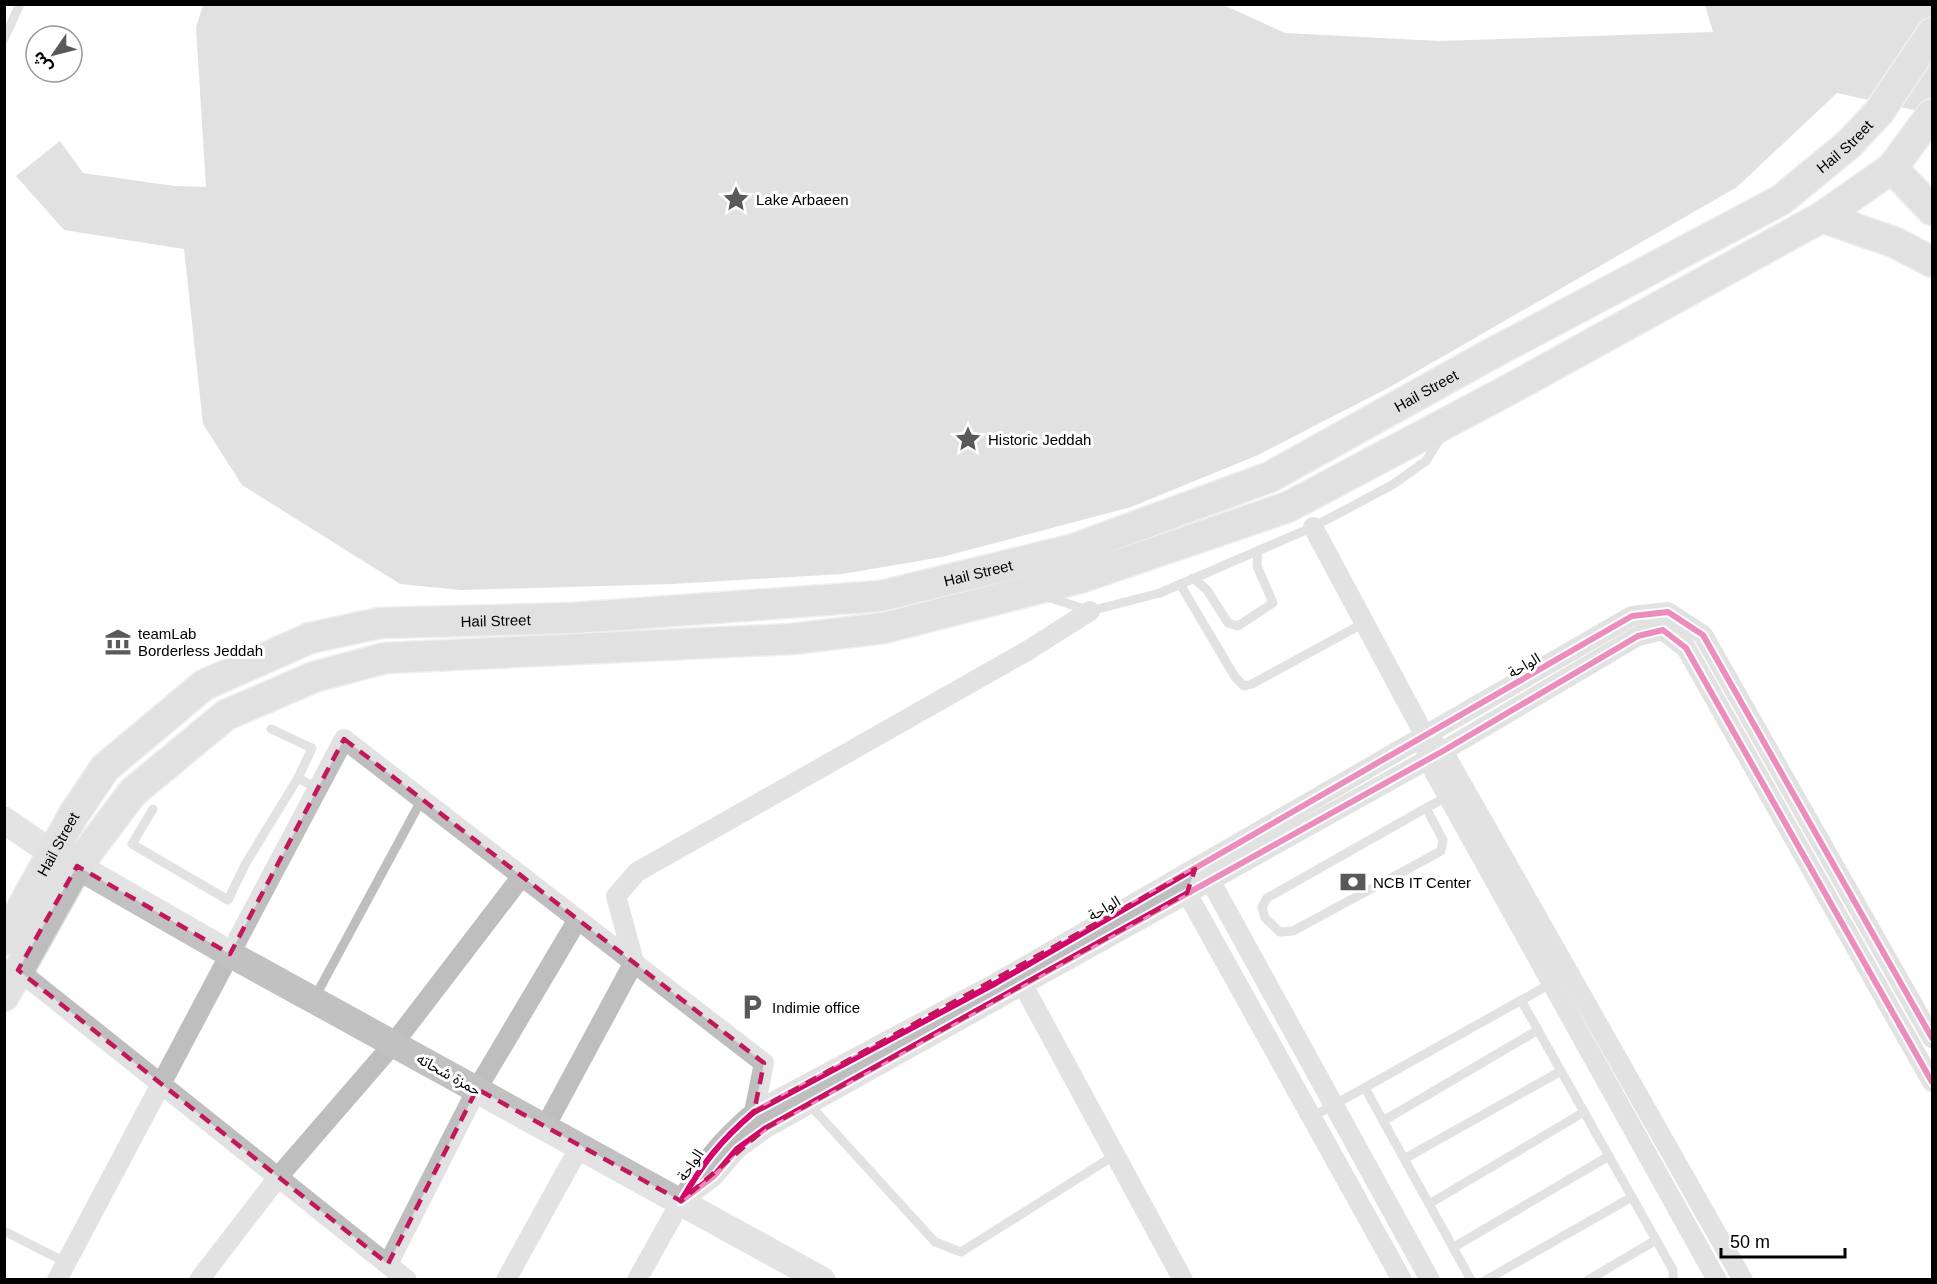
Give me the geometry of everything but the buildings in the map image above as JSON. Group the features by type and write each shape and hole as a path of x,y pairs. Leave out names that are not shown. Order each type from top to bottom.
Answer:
{"main road":[{"name":"Hail Street","path":"11,983 65,859 74,814 105,768 204,685 310,638 380,623 573,618 881,596 1074,549 1270,477 1489,355 1781,200 1849,144 1879,112 1932,33"},
{"name":"Hail Street","path":"4,940 65,859 133,792 226,716 314,677 386,658 792,639 884,628 1080,578 1288,507 1454,419 1822,217 1892,168 1929,120"},
{"path":"1892,168 1932,210"},
{"path":"1822,217 1896,243 1932,262"},
{"name":"حمزة شحاته","path":"4,820 65,859 230,954 822,1280"}],"street":[{"path":"1313,527 1435,755 1743,1280"},
{"path":"545,1127 634,962 616,896 637,872 1027,651 1090,611"},
{"name":"الواحة","path":"681,1201 714,1176 737,1149 766,1128 1187,893 1203,875 1425,736 1632,616 1668,612 1703,635 1932,1038"},
{"name":"الواحة","path":"681,1201 700,1168 724,1138 754,1113 996,983 1435,755 1638,636 1663,630 1686,648 1932,1082"},
{"path":"61,1271 344,739 764,1063 754,1113"},
{"path":"1435,755 1448,796 1717,1280"},
{"path":"1203,875 1334,1105 1430,1280"},
{"path":"199,1280 279,1176 394,1044 522,876"},
{"path":"1187,893 1402,1280"},
{"path":"388,1264 477,1089 578,919"},
{"path":"11,983 162,1082 407,1280"},
{"path":"1023,985 1183,1280"},
{"path":"506,1280 580,1146"},
{"path":"637,1280 681,1201"}],"lane":[{"path":"4,39 20,4"},
{"path":"1028,591 1090,611 1160,593 1313,527 1392,485 1426,460 1454,419"},
{"path":"1193,578 1207,590 1228,623 1238,626 1273,603 1257,566 1258,550"},
{"path":"1180,584 1234,677 1244,686 1252,684 1364,623"},
{"path":"153,809 132,844 228,900 246,863 298,778 312,748 271,729"},
{"path":"298,778 318,789"},
{"path":"1426,808 1443,840 1441,851 1293,931 1280,932 1265,918 1262,907 1267,898 1426,808 1448,796"},
{"path":"313,999 422,799"},
{"path":"1312,1117 1552,982"},
{"path":"1521,1000 1673,1270 1673,1280"},
{"path":"1383,1120 1538,1030"},
{"path":"1404,1159 1561,1071"},
{"path":"1365,1088 1472,1280"},
{"path":"809,1104 935,1242 961,1252 1115,1155"},
{"path":"1429,1204 1584,1112"},
{"path":"1454,1247 1609,1156"},
{"path":"1486,1280 1632,1197"},
{"path":"4,1231 61,1271"},
{"path":"1588,1280 1656,1240"}],"highlighted area":[{"path":"344,739 764,1063 754,1112 1195,869 1187,893 766,1128 681,1201 477,1089 388,1264 18,970 77,866 230,954"}],"shaded area":[{"path":"1221,4 1285,33 1439,41 1713,32 1705,5 1932,5 1932,114 1837,93 1737,187 1388,388 1258,455 1131,507 942,557 842,574 672,584 461,590 400,584 242,485 203,424 184,249 64,230 16,176 60,141 83,173 174,186 206,187 196,28 203,5"}],"cycle path":[{"path":"1932,1038 1703,635 1668,612 1632,616 996,983 754,1112 713,1153 681,1201 714,1176 737,1149 766,1128 1443,751 1638,636 1663,630 1686,648 1932,1082"}],"place":[{"name":"Lake Arbaeen","path":"736,199"},
{"name":"Historic Jeddah","path":"968,439"},
{"name":"teamLab Borderless Jeddah","path":"118,642"},
{"name":"NCB IT Center","path":"1353,882"},
{"name":"Indimie office","path":"752,1007"}]}
